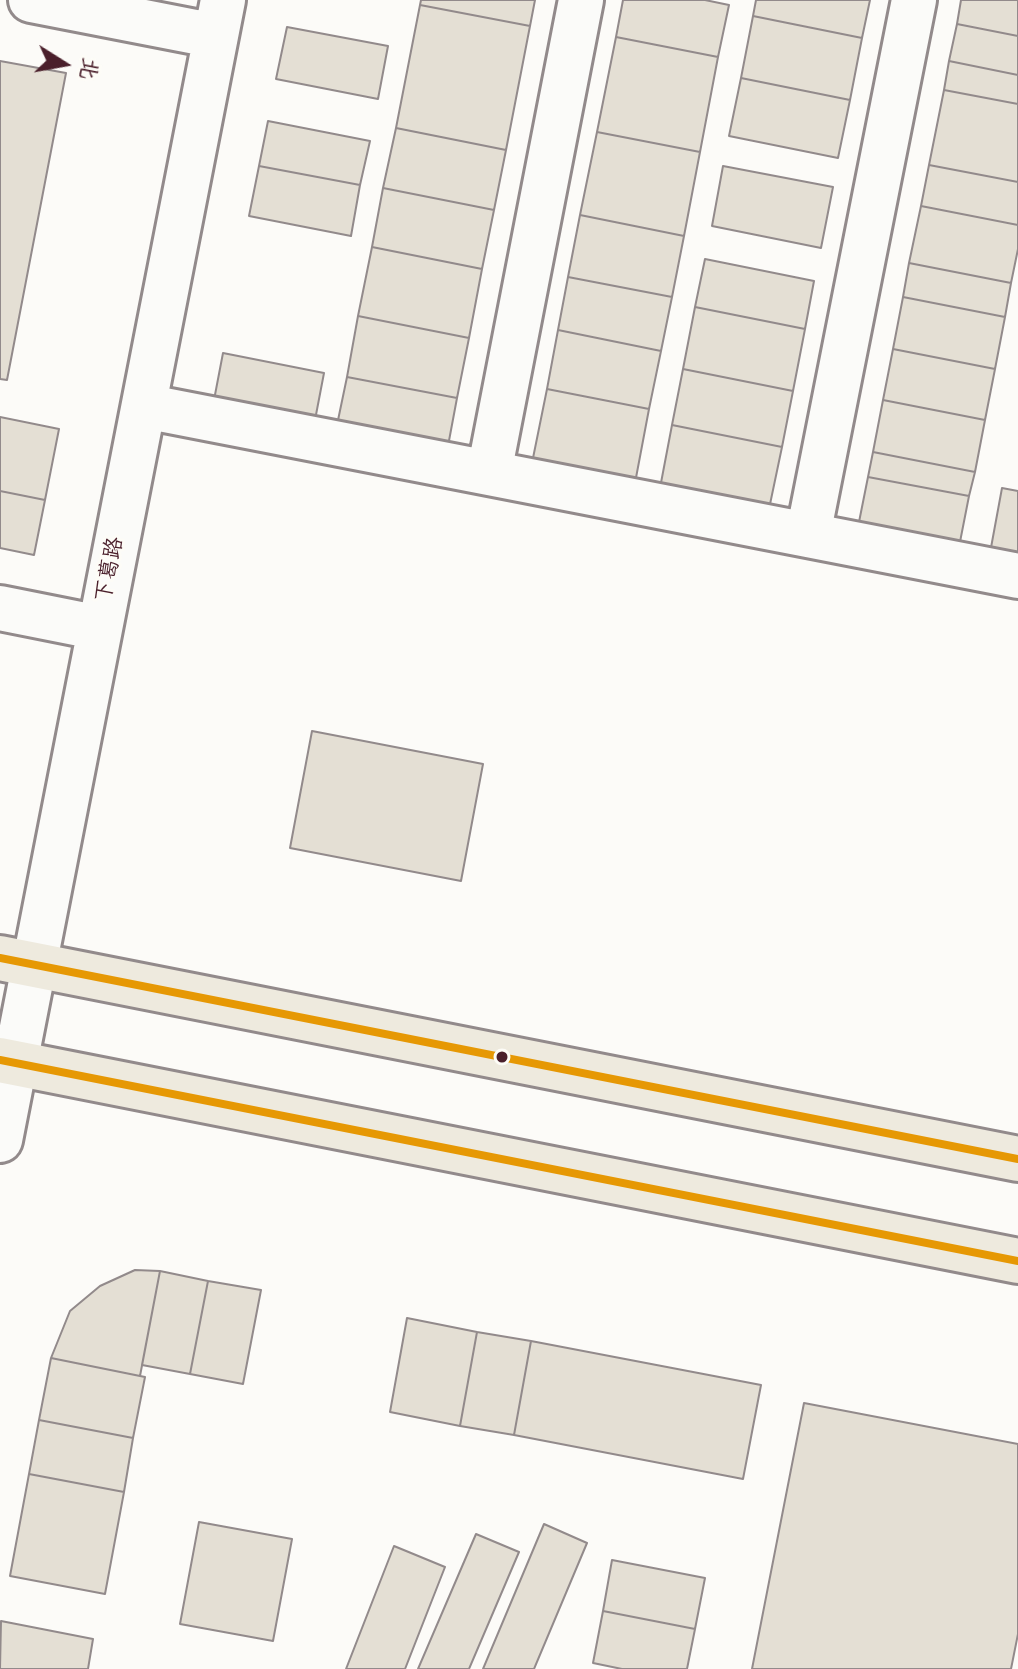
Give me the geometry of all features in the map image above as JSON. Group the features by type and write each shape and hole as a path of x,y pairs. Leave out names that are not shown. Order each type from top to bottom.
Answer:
{"main road":[{"path":"17,962 1018,1159"},
{"path":"8,1062 1018,1261"}],"street":[{"path":"31,0 220,18"},
{"path":"489,473 581,0"},
{"path":"808,535 914,0"},
{"name":"下葛路","path":"0,1140 17,962 100,628 220,18"},
{"path":"144,406 1018,576"},
{"path":"0,608 100,628"}],"building":[{"path":"421,0 535,0 530,26 420,5"},
{"path":"623,0 705,0 729,5 718,57 616,37"},
{"path":"756,0 870,0 862,38 753,16"},
{"path":"961,0 1018,0 1018,36 957,24"},
{"path":"420,5 530,26 506,150 396,128"},
{"path":"753,16 862,38 850,100 741,78"},
{"path":"957,24 1018,36 1018,75 949,61"},
{"path":"287,27 388,46 378,99 276,79"},
{"path":"616,37 718,57 700,152 597,132"},
{"path":"0,61 66,73 7,380 0,379"},
{"path":"949,61 1018,75 1018,104 944,90"},
{"path":"741,78 850,100 838,158 729,136"},
{"path":"944,90 1018,104 1018,182 929,165"},
{"path":"268,121 370,141 360,185 259,166"},
{"path":"396,128 506,150 494,210 383,188"},
{"path":"597,132 700,152 684,236 580,215"},
{"path":"929,165 1018,182 1018,225 921,206"},
{"path":"259,166 360,185 351,236 249,216"},
{"path":"723,166 833,187 821,248 712,226"},
{"path":"383,188 494,210 482,269 372,247"},
{"path":"921,206 1018,225 1018,249 1011,283 909,263"},
{"path":"580,215 684,236 672,297 568,277"},
{"path":"372,247 482,269 469,338 358,316"},
{"path":"705,259 814,281 805,329 695,307"},
{"path":"909,263 1011,283 1005,317 903,297"},
{"path":"568,277 672,297 661,351 558,330"},
{"path":"903,297 1005,317 995,369 893,349"},
{"path":"695,307 805,329 793,391 683,369"},
{"path":"358,316 469,338 457,398 347,377"},
{"path":"558,330 661,351 649,409 547,389"},
{"path":"893,349 995,369 985,420 883,400"},
{"path":"223,353 324,373 315,420 214,400"},
{"path":"683,369 793,391 782,447 672,425"},
{"path":"347,377 457,398 448,446 337,425"},
{"path":"547,389 649,409 635,483 532,463"},
{"path":"883,400 985,420 975,472 873,452"},
{"path":"0,417 59,429 45,500 0,491"},
{"path":"672,425 782,447 769,509 660,488"},
{"path":"873,452 975,472 969,496 868,477"},
{"path":"868,477 969,496 959,547 858,527"},
{"path":"1002,488 1018,491 1018,558 990,553"},
{"path":"0,491 45,500 34,555 0,548"},
{"path":"312,731 483,764 461,881 290,848"},
{"path":"135,1270 160,1271 140,1376 51,1358 70,1311 100,1286"},
{"path":"160,1271 208,1281 190,1374 142,1365"},
{"path":"208,1281 261,1290 243,1384 190,1374"},
{"path":"407,1318 477,1332 460,1426 390,1412"},
{"path":"477,1332 531,1341 514,1435 460,1426"},
{"path":"531,1341 761,1385 743,1479 514,1435"},
{"path":"51,1358 145,1377 133,1438 39,1420"},
{"path":"804,1403 1018,1444 1018,1634 1011,1669 752,1669"},
{"path":"39,1420 133,1438 124,1492 29,1474"},
{"path":"29,1474 124,1492 105,1594 10,1576"},
{"path":"199,1522 292,1539 273,1641 180,1624"},
{"path":"544,1524 587,1543 534,1669 483,1669"},
{"path":"476,1534 519,1552 469,1669 418,1669"},
{"path":"394,1546 445,1567 405,1669 346,1669"},
{"path":"612,1560 705,1578 695,1629 603,1611"},
{"path":"603,1611 695,1629 687,1669 622,1669 593,1663"},
{"path":"1,1621 93,1639 88,1669 0,1669"}],"transit line":[{"path":"0,958 1018,1159"},
{"path":"0,1060 1018,1261"}]}
